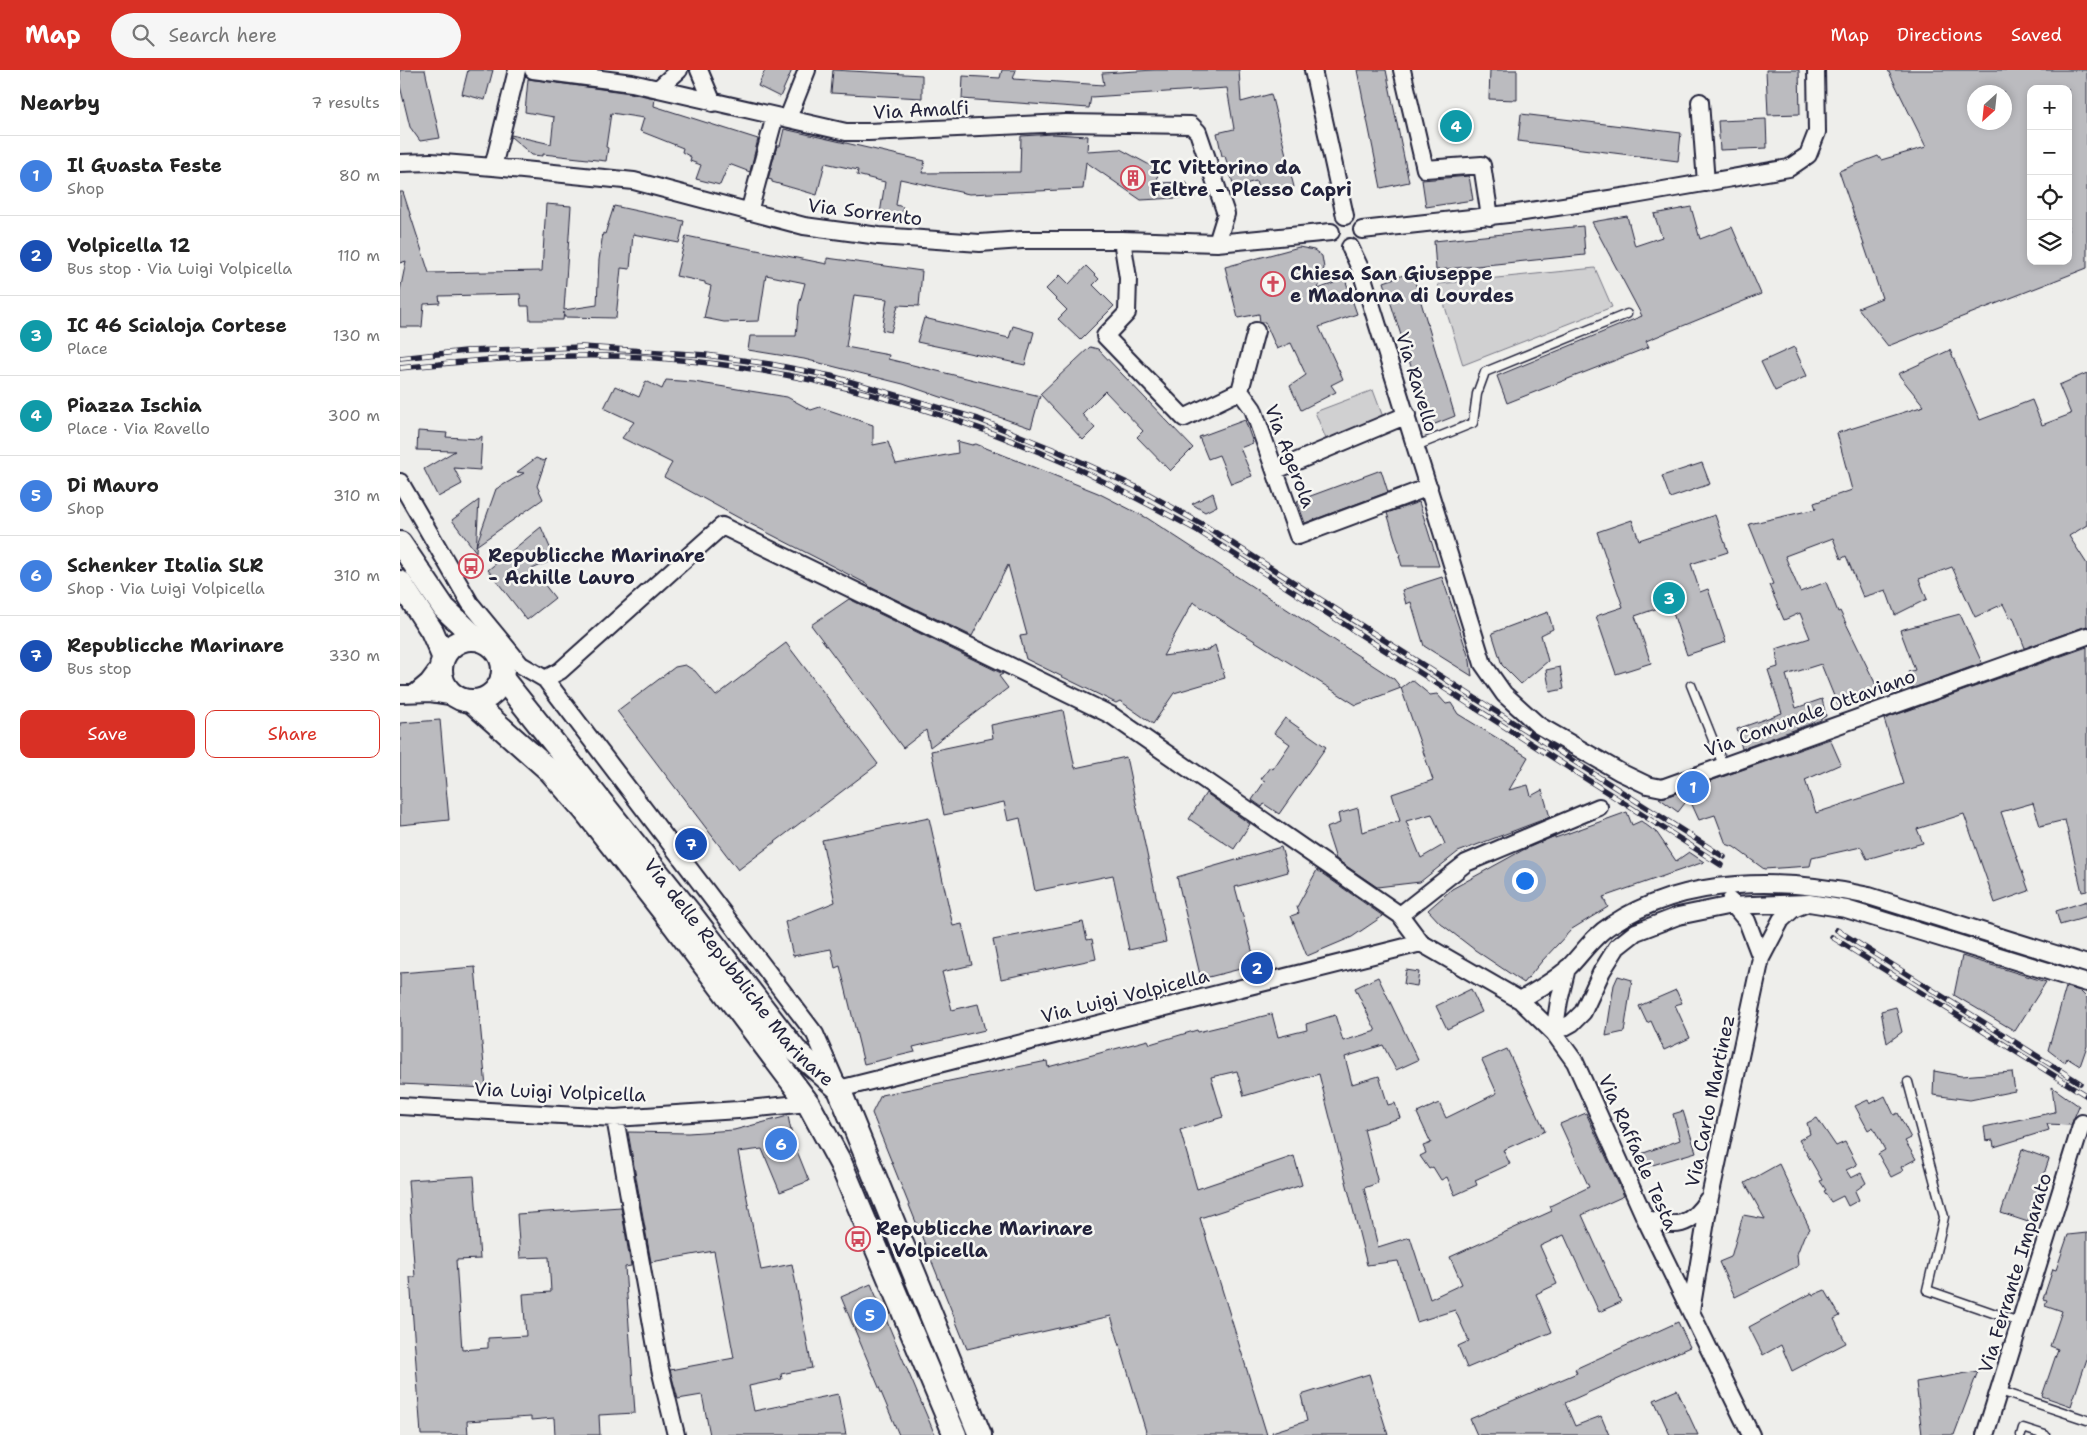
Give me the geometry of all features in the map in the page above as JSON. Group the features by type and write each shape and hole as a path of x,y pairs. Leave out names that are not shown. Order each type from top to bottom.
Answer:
{"main road":[{"name":"Via delle Repubbliche Marinare","path":"400,543 444,608 477,639 491,645 498,653 502,663 502,678 690,913 795,1050 839,1089 980,1435"},
{"name":"Via delle Repubbliche Marinare","path":"400,582 432,631 442,661 441,677 445,686 464,699 548,770 584,811 674,925 808,1103 842,1164 955,1435"},
{"path":"442,661 449,648 457,642 477,639"},
{"path":"464,699 482,700 491,695 498,687 502,678"}],"street":[{"path":"493,167 517,70"},
{"name":"Via Amalfi","path":"532,70 632,83 846,132 1066,123 1191,125 1198,132 1226,214 1217,244"},
{"path":"658,89 679,70"},
{"path":"699,70 714,103"},
{"path":"749,212 781,117 807,70"},
{"path":"1313,70 1345,216"},
{"path":"1402,70 1426,169 1482,165 1490,217"},
{"path":"1362,230 1490,217 1789,168 1808,155 1817,132 1816,70"},
{"path":"1700,102 1706,183"},
{"name":"Via Sorrento","path":"400,162 431,162 493,167 634,181 804,226 879,236 980,243 1022,240 1122,240 1217,244 1331,232"},
{"path":"1345,216 1355,219 1362,230 1359,240 1350,246 1337,244 1331,232 1334,222 1345,216"},
{"path":"1122,240 1128,278 1128,313 1105,336 1184,418 1240,391 1256,331"},
{"name":"Via Ravello","path":"1350,246 1360,268 1431,495"},
{"name":"Via Agerola","path":"1240,391 1253,409 1298,536 1431,495"},
{"path":"1276,470 1407,415"},
{"path":"400,482 470,603 521,665 545,679 815,1034 839,1089"},
{"name":"Via Comunale Ottaviano","path":"1431,495 1482,664 1504,694 1538,725 1591,756 1647,785 1662,788 2087,636"},
{"path":"545,679 560,671 722,526 1111,715 1400,914 1421,943"},
{"path":"407,693 428,682 442,661"},
{"path":"407,693 430,693 464,699"},
{"path":"1400,914 1466,863 1600,807"},
{"path":"1520,1000 1545,985 1567,968 1592,940 1610,925 1632,913 1670,897 1706,888 1793,884 1836,889 1869,896 2087,964"},
{"path":"1706,888 1722,895 1735,906 1747,921 1761,958"},
{"path":"1554,1033 1572,1023 1583,1012 1602,972 1617,947 1636,932 1678,916 1735,906 1809,903 1846,910 2087,983"},
{"name":"Via Carlo Martinez","path":"1691,1311 1710,1197 1761,958 1781,920 1793,909 1809,903"},
{"name":"Via Luigi Volpicella","path":"839,1089 1421,943"},
{"name":"Via Raffaele Testa","path":"1421,943 1520,1000 1554,1033 1576,1062 1645,1218 1751,1435"},
{"path":"1554,1033 1567,968"},
{"name":"Via Luigi Volpicella","path":"400,1106 615,1118 738,1110 808,1103"},
{"path":"615,1118 660,1369 676,1435"},
{"name":"Via Ferrante Imparato","path":"1985,1435 2000,1392 2019,1322 2082,1123"},
{"path":"1645,1218 1677,1226 1700,1212 1710,1197"}],"lane":[{"path":"1416,446 1473,423 1477,394 1485,372 1627,314"},
{"path":"1691,685 1723,765"},
{"path":"1908,1082 1944,1217 1927,1290 2019,1322"},
{"path":"2000,1392 2087,1420"},
{"path":"2021,1435 2023,1428 2045,1435"}],"shaded area":[{"path":"1595,268 1612,307 1463,365 1438,284"},
{"path":"1373,390 1383,417 1326,439 1315,412"}],"building":[{"path":"400,70 425,70 440,138 420,141 410,127 400,86"},
{"path":"468,70 493,70 485,100 462,94"},
{"path":"765,70 792,70 780,97 758,86"},
{"path":"833,70 922,75 922,98 831,93"},
{"path":"1002,70 1016,70 1013,79 1104,85 1102,73 1155,70 1239,70 1241,102 1271,94 1294,187 1260,196 1256,181 1234,187 1225,156 1222,156 1217,133 1234,129 1227,88 1091,97 1089,108 962,99 963,76 1000,78"},
{"path":"1357,70 1386,70 1409,182 1381,188"},
{"path":"1490,70 1517,70 1517,100 1489,99"},
{"path":"1766,70 1799,70 1800,114 1768,115"},
{"path":"1888,70 2087,70 2087,268 1888,346 1858,308 1882,298 1839,171 1878,156 1881,160 1926,147"},
{"path":"528,79 655,98 654,106 758,139 750,172 729,164 720,185 696,179 701,165 690,161 691,157 682,152 683,148 640,131 644,118 611,113 606,161 543,154 543,156 532,155 511,135 551,144 554,117 525,112"},
{"path":"1521,114 1681,133 1678,161 1518,141"},
{"path":"1766,119 1767,148 1720,150 1718,121"},
{"path":"784,129 925,161 922,173 1020,172 1021,136 1053,134 1088,136 1087,151 1120,149 1157,169 1158,183 1186,182 1195,197 1141,200 1086,162 1083,189 969,194 900,179 896,205 903,207 901,223 879,220 885,182 857,175 858,170 825,163 817,195 772,182 772,180 768,179"},
{"path":"1469,176 1473,200 1426,207 1422,180"},
{"path":"400,192 403,192 429,273 542,271 546,204 571,206 564,310 597,305 599,260 603,233 605,234 614,206 684,221 679,243 633,234 630,269 621,268 616,318 564,317 564,312 563,320 530,320 529,306 521,306 520,294 439,296 440,303 424,304 422,327 400,327 400,291 406,261 400,263"},
{"path":"1691,207 1700,239 1732,227 1761,294 1646,341 1649,347 1507,403 1497,376 1642,316 1592,222 1627,216 1635,246 1662,237 1654,214"},
{"path":"1583,226 1585,255 1436,270 1434,241"},
{"path":"686,236 827,264 827,258 922,271 919,306 898,305 891,332 882,330 887,299 854,295 846,347 889,355 888,359 1040,396 1031,428 903,384 804,359 748,350 750,336 796,336 799,305 805,283 766,275 759,321 724,322 704,318 711,286 705,284 705,282 676,276"},
{"path":"1299,247 1314,250 1322,256 1324,268 1318,289 1345,279 1357,314 1319,327 1343,379 1331,385 1336,392 1301,410 1290,386 1306,375 1291,343 1277,349 1265,322 1260,322 1259,314 1238,318 1225,267"},
{"path":"1086,266 1099,279 1093,285 1114,306 1080,340 1058,319 1067,310 1046,289 1060,275 1069,284"},
{"path":"1412,272 1455,416 1430,426 1384,282"},
{"path":"924,318 1009,338 1013,326 1034,332 1025,365 917,342"},
{"path":"1090,347 1098,349 1193,448 1170,471 1137,437 1143,431 1105,391 1082,414 1095,428 1083,440 1040,394"},
{"path":"1794,347 1807,376 1775,391 1761,362"},
{"path":"1950,350 1980,420 2032,400 2042,425 2071,414 2059,385 2087,373 2087,525 2069,536 2087,564 2087,626 2025,648 2013,617 2010,618 2003,604 1975,617 1952,567 1919,579 1927,599 1895,615 1886,590 1863,597 1846,556 1841,559 1833,538 1785,556 1800,592 1826,582 1838,612 1840,611 1878,689 1838,706 1821,664 1786,675 1796,708 1822,699 1826,716 1821,720 1742,749 1737,729 1782,713 1768,670 1778,667 1776,649 1810,638 1800,613 1784,620 1769,585 1773,584 1749,524 1816,509 1814,503 1852,490 1837,433 1924,406 1898,374"},
{"path":"666,380 694,382 787,397 811,410 820,407 873,425 873,445 888,442 896,464 958,453 957,441 972,445 976,444 1098,493 1147,518 1394,679 1401,688 1356,705 1193,602 1163,656 1208,650 1215,645 1225,678 1174,693 1153,724 1120,701 1116,703 1026,659 1020,636 1027,635 1008,565 972,636 868,586 664,477 672,463 622,438 634,422 604,408 615,386 639,397 646,381 662,389"},
{"path":"1245,420 1253,443 1240,448 1252,476 1231,484 1219,455 1208,459 1199,437"},
{"path":"418,431 447,433 446,437 478,439 482,436 480,470 454,468 462,484 438,497 424,469 455,451 417,450"},
{"path":"536,458 543,461 546,459 537,486 543,499 476,546 496,489 524,473 517,472"},
{"path":"1702,463 1710,484 1670,498 1662,476"},
{"path":"1381,470 1388,492 1305,523 1297,501"},
{"path":"1213,493 1217,506 1205,512 1192,504"},
{"path":"479,500 476,552 452,520"},
{"path":"1419,502 1439,566 1402,566 1387,513"},
{"path":"1715,515 1728,552 1691,564 1700,592 1708,589 1726,642 1687,655 1670,604 1635,616 1651,663 1616,674 1596,616 1623,607 1597,532 1632,520 1639,540"},
{"path":"541,527 555,559 532,569 555,598 527,620 488,570"},
{"path":"1442,577 1470,661 1472,676 1424,646 1411,602 1406,604 1402,590"},
{"path":"849,599 1003,674 999,676 1008,688 930,747 926,730 903,748 811,625"},
{"path":"1548,612 1553,629 1541,635 1548,661 1521,684 1502,665 1492,633"},
{"path":"1960,614 1982,663 1913,688 1908,672 1915,670 1900,630"},
{"path":"786,643 878,764 738,870 617,711 675,667 685,665 695,671 716,696"},
{"path":"2087,647 2087,891 2082,892 2065,820 2040,826 2033,803 2001,812 2029,891 1995,903 1964,814 1917,829 1923,843 1867,859 1861,847 1812,858 1810,866 1764,869 1734,847 1726,844 1715,815 1699,820 1689,798 1678,812 1659,798 1830,739 1841,764 1805,780 1816,813 1904,784 1884,719"},
{"path":"1560,667 1564,689 1550,692 1546,670"},
{"path":"1412,680 1430,695 1437,694 1446,704 1451,703 1458,714 1528,757 1509,790 1528,785 1531,796 1542,790 1550,817 1458,852 1420,882 1377,887 1336,859 1326,828 1340,823 1338,814 1358,808 1362,832 1400,821 1392,794 1433,780 1401,688","holes":["1432,814 1445,844 1421,858 1406,821"]},
{"path":"1063,710 1075,768 1126,757 1166,942 1129,950 1113,875 1035,891 1020,818 1008,821 1004,802 944,815 931,751 993,738 991,725"},
{"path":"1285,718 1326,747 1279,814 1264,804 1262,807 1252,800 1265,781 1261,779 1270,767 1273,769 1290,744 1274,733"},
{"path":"440,720 449,820 400,825 400,723"},
{"path":"1206,793 1250,824 1234,849 1189,819"},
{"path":"1627,812 1632,825 1641,821 1657,833 1676,861 1689,852 1704,862 1603,897 1608,907 1572,929 1524,983 1475,950 1440,923 1428,910 1452,889 1523,850 1555,836 1555,838"},
{"path":"929,818 953,926 962,924 972,965 942,972 952,1010 978,1004 985,1030 913,1047 915,1052 864,1064 840,966 835,968 831,949 793,956 785,922 835,902 822,840"},
{"path":"1281,847 1288,872 1235,887 1256,965 1201,979 1177,877"},
{"path":"1317,870 1383,916 1352,937 1307,956 1291,916 1299,913 1297,907"},
{"path":"2087,901 2087,917 2060,925 2056,911"},
{"path":"1083,922 1087,940 1092,939 1096,959 1001,979 993,940"},
{"path":"1962,956 2046,982 2015,1031 1954,995"},
{"path":"475,967 486,1088 400,1084 400,973"},
{"path":"1406,970 1419,972 1417,986 1404,984"},
{"path":"1618,976 1632,980 1624,1032 1606,1036 1614,985"},
{"path":"1378,977 1418,1060 1396,1070 1383,1045 1345,1057 1352,1084 1379,1076 1388,1105 1395,1103 1400,1118 1364,1129 1378,1183 1364,1188 1378,1247 1410,1237 1430,1299 1462,1284 1450,1257 1552,1211 1550,1206 1589,1187 1560,1124 1586,1113 1624,1196 1582,1215 1621,1302 1599,1312 1564,1235 1540,1246 1557,1284 1536,1294 1552,1332 1467,1368 1458,1346 1469,1341 1455,1310 1417,1322 1398,1261 1367,1265 1319,1074 1244,1096 1237,1071 1211,1077 1223,1117 1180,1130 1197,1189 1294,1156 1302,1185 1200,1218 1267,1435 1147,1435 1111,1316 967,1349 872,1113 881,1095 1047,1061 1048,1067 1148,1040 1150,1044 1197,1030 1198,1032 1272,1014 1278,1037 1307,1030 1306,1024 1335,1015 1343,1041 1376,1031 1355,988"},
{"path":"2066,987 2080,991 2087,998 2087,1046 2080,1066 2067,1058 2065,1063 2048,1050"},
{"path":"1471,989 1482,1012 1447,1029 1436,1006"},
{"path":"1676,990 1682,1003 1675,1005 1690,1038 1664,1050 1651,1021 1647,1023 1639,1006"},
{"path":"1896,1007 1902,1032 1887,1043 1881,1011"},
{"path":"1507,1049 1545,1131 1503,1150 1510,1164 1475,1180 1477,1185 1455,1195 1447,1177 1441,1180 1433,1167 1429,1169 1420,1156 1426,1153 1423,1146 1431,1143 1417,1113 1439,1103 1446,1118 1497,1093 1482,1060"},
{"path":"1934,1071 1961,1076 2012,1072 2015,1091 1970,1100 1933,1095"},
{"path":"2052,1087 2079,1106 2071,1125 2047,1124 2049,1130 1994,1147 1993,1140 1986,1141 1984,1127 2055,1112"},
{"path":"1885,1096 1894,1115 1898,1113 1911,1138 1905,1141 1916,1159 1901,1167 1903,1171 1891,1177 1878,1154 1885,1150 1873,1127 1868,1130 1855,1106 1868,1100 1870,1104"},
{"path":"1683,1111 1696,1152 1646,1167 1641,1154 1680,1140 1673,1114"},
{"path":"788,1116 793,1141 809,1181 780,1192 762,1149 738,1152 761,1270 792,1264 812,1368 781,1374 782,1379 749,1386 754,1411 838,1394 846,1435 710,1435 702,1395 678,1399 670,1370 734,1358 714,1251 651,1262 628,1132 688,1133 734,1130"},
{"path":"1817,1118 1836,1146 1845,1142 1857,1165 1846,1170 1851,1178 1861,1173 1866,1183 1855,1191 1859,1200 1848,1206 1843,1196 1831,1202 1824,1191 1826,1190 1820,1181 1822,1180 1799,1140 1810,1134 1807,1123"},
{"path":"2022,1149 2049,1159 2028,1222 2001,1213"},
{"path":"1779,1164 1810,1229 1804,1236 1797,1254 1798,1266 1735,1297 1719,1262 1731,1257 1743,1215 1765,1219 1745,1183"},
{"path":"474,1176 480,1259 456,1260 462,1350 488,1348 488,1338 526,1336 523,1294 551,1292 549,1257 520,1258 517,1214 621,1207 631,1266 625,1267 635,1413 599,1415 600,1435 555,1435 554,1418 531,1420 531,1417 467,1421 468,1435 421,1435 410,1277 415,1277 408,1180"},
{"path":"2087,1233 2087,1359 2071,1406 2042,1396 2058,1349 2050,1346 2062,1311 2045,1305 2047,1300 2043,1299 2053,1269 2056,1270 2068,1235"},
{"path":"871,1284 935,1435 899,1435 841,1297"},
{"path":"1825,1290 1840,1316 1834,1319 1846,1343 1792,1371 1781,1345 1763,1355 1749,1327 1812,1293 1813,1295"},
{"path":"1678,1322 1690,1347 1565,1403 1575,1426 1601,1416 1609,1435 1477,1435 1470,1419 1577,1373 1575,1369"},
{"path":"1978,1371 1954,1435 1922,1435 1916,1382"},
{"path":"1369,1374 1388,1435 1273,1435 1272,1432 1307,1421 1301,1395"},
{"path":"1677,1390 1698,1435 1670,1435 1654,1400"}],"railway":[{"path":"400,358 466,351 582,347 706,355 770,364 831,376 978,419 1055,450 1136,487 1207,527 1724,857"},
{"path":"400,368 496,359 560,356 625,356 709,363 762,371 866,393 917,407 967,424 1065,463 1195,529 1721,865"},
{"path":"1837,930 2080,1083"},
{"path":"1832,937 2087,1096"}],"place":[{"name":"Piazza Ischia","path":"1456,126"},
{"name":"IC Vittorino da Feltre - Plesso Capri","path":"1133,178"},
{"name":"Chiesa San Giuseppe e Madonna di Lourdes","path":"1273,284"},
{"name":"Republicche Marinare - Achille Lauro","path":"471,566"},
{"name":"IC 46 Scialoja Cortese","path":"1669,598"},
{"name":"Il Guasta Feste","path":"1693,787"},
{"name":"Republicche Marinare","path":"691,844"},
{"name":"Volpicella 12","path":"1257,968"},
{"name":"Schenker Italia SLR","path":"781,1144"},
{"name":"Republicche Marinare - Volpicella","path":"858,1239"},
{"name":"Di Mauro","path":"870,1315"}]}
